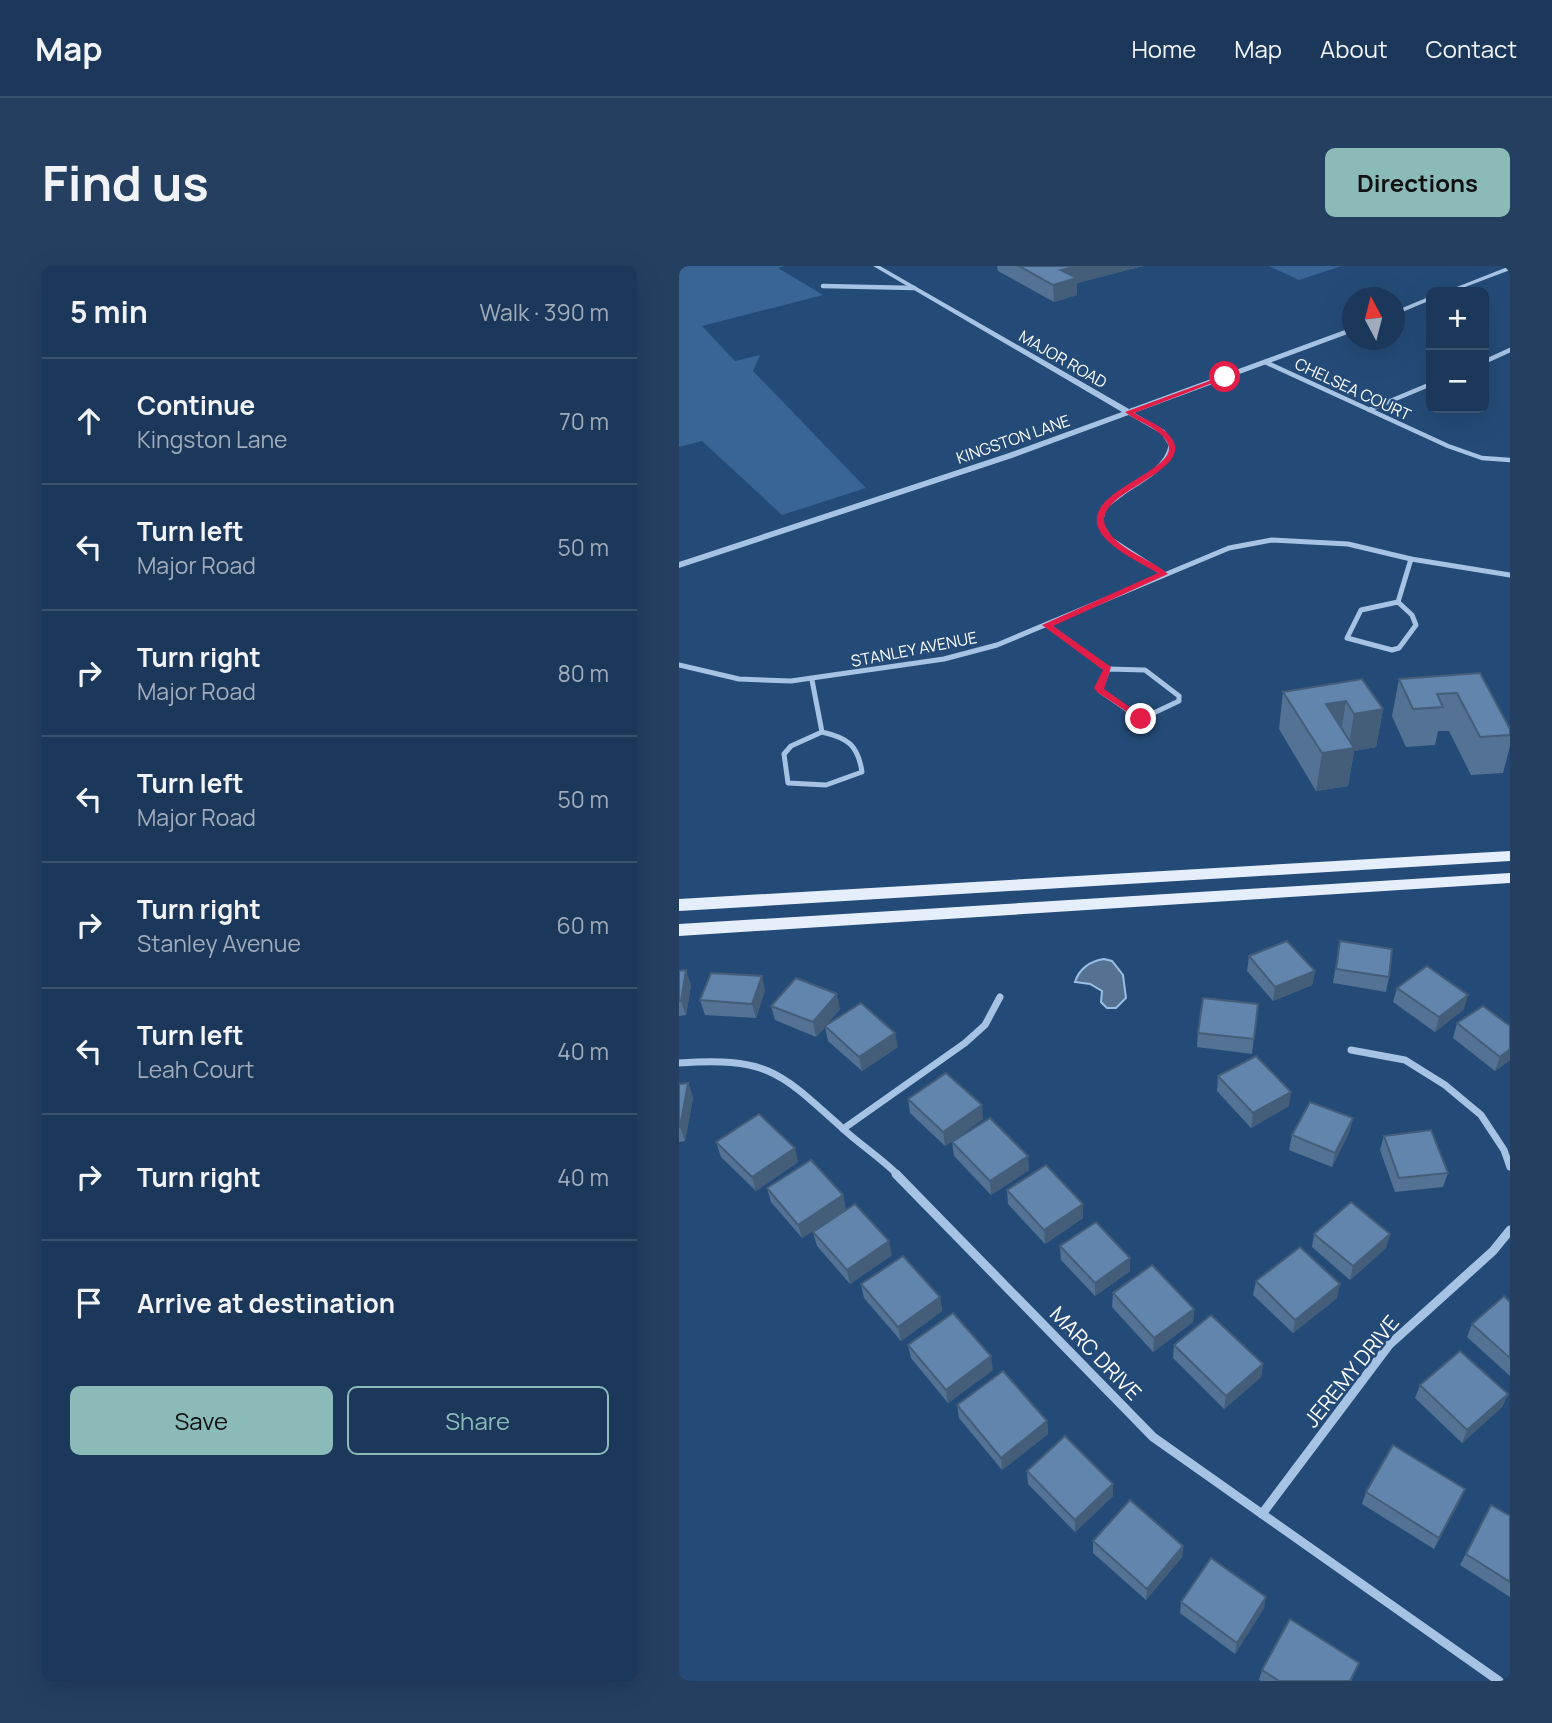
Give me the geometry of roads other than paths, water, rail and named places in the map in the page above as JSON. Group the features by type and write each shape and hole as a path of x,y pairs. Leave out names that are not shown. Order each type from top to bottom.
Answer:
{"main road":[{"path":"679,905 1510,856"},
{"path":"679,930 1510,878"}],"street":[{"name":"MAJOR ROAD","path":"876,266 1164,433 1172,445 1172,451 1164,463 1111,500 1100,515 1100,523 1110,540 1164,574"},
{"path":"1460,287 1510,268"},
{"path":"823,286 914,288"},
{"path":"1405,309 1426,300"},
{"name":"KINGSTON LANE","path":"679,565 1009,456 1342,333"},
{"path":"1489,360 1510,350"},
{"name":"CHELSEA COURT","path":"1265,362 1448,446 1482,458 1510,460"},
{"path":"1369,410 1426,386"},
{"name":"STANLEY AVENUE","path":"679,665 739,679 812,680 944,659 997,645 1229,548 1272,540 1349,544 1412,559 1510,575"},
{"path":"1398,602 1412,559"},
{"path":"1398,602 1412,615 1416,625 1399,648 1392,650 1347,638 1361,610 1398,602"},
{"path":"1047,625 1108,669 1145,670 1179,696 1179,701 1141,719 1100,691 1108,669"},
{"path":"812,680 822,732"},
{"path":"822,732 848,738 860,754 862,772 847,781 804,787 788,783 784,754 791,746 822,732"},
{"path":"843,1129 965,1044 985,1025 1000,996"},
{"path":"1350,1050 1405,1060 1445,1085 1481,1115 1504,1150 1510,1167"},
{"name":"MARC DRIVE","path":"679,1063 736,1062 762,1068 783,1077 806,1093 843,1129 882,1159 966,1242 1153,1437 1499,1681"},
{"name":"JEREMY DRIVE","path":"1262,1514 1389,1345 1493,1251 1510,1230"}]}
